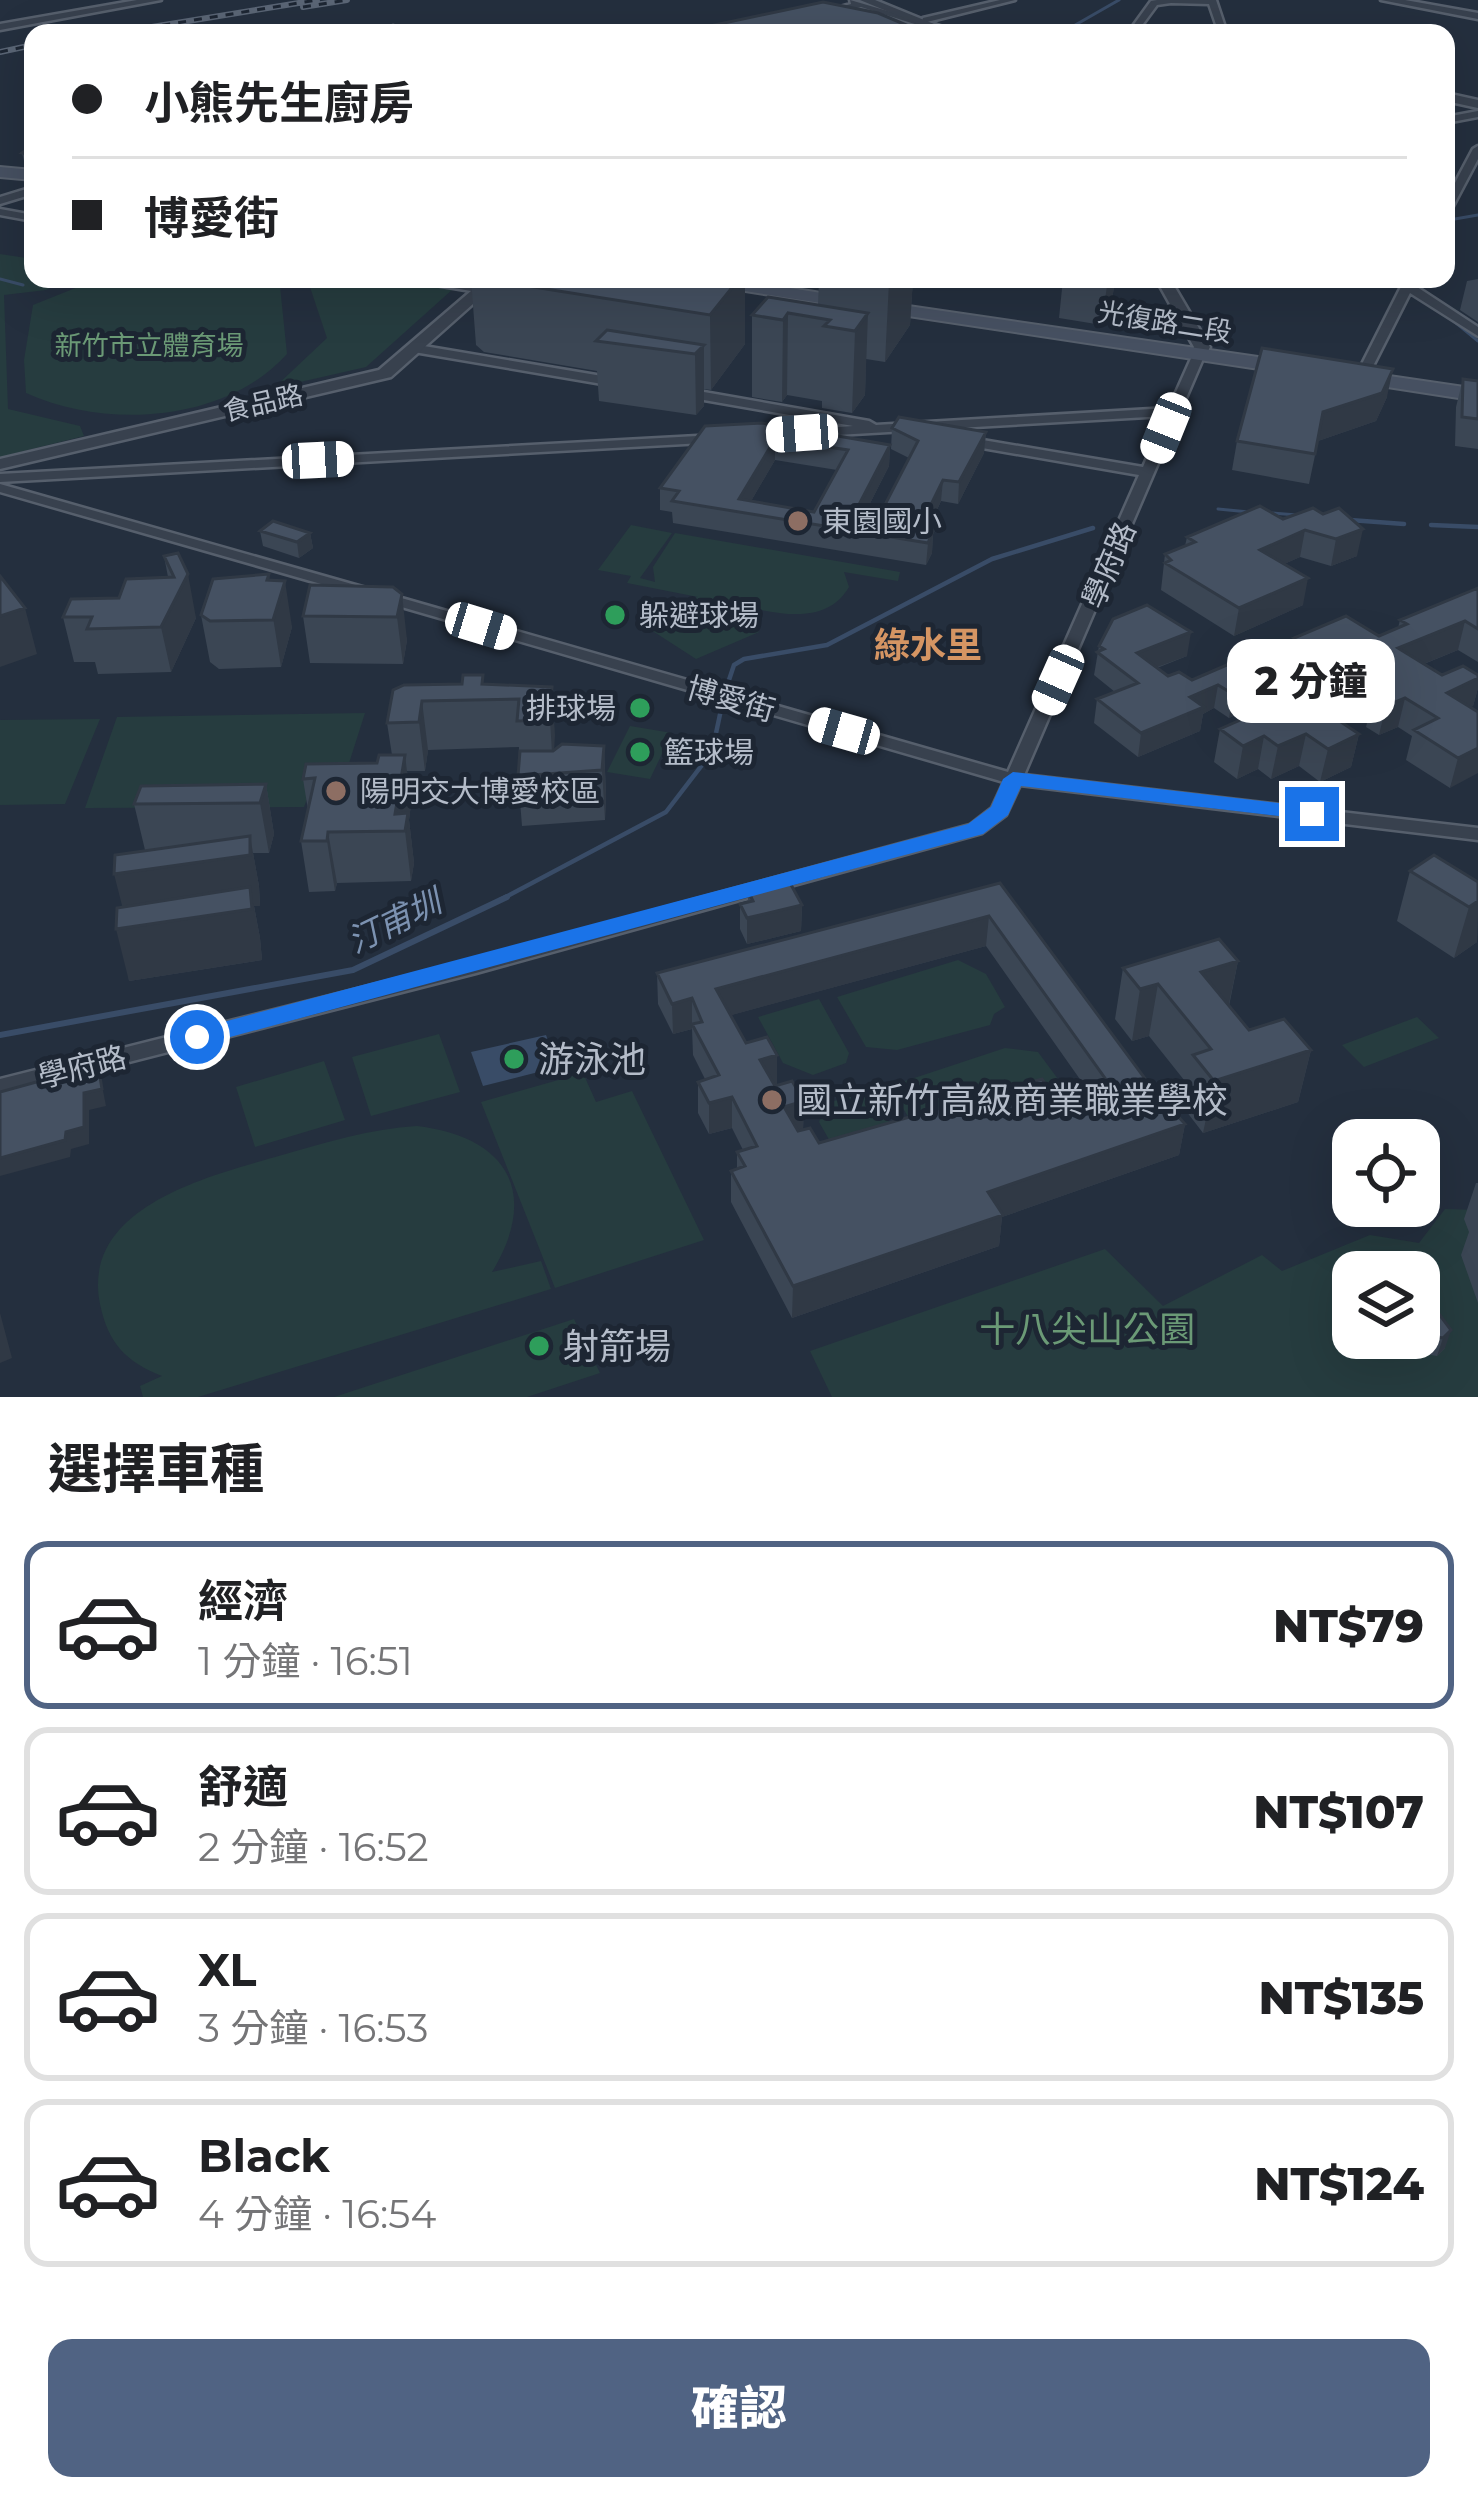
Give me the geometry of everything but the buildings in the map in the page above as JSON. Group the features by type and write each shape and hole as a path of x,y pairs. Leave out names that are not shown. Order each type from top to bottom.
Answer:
{"main road":[{"name":"光復路二段","path":"796,288 1478,390"},
{"name":"光復路二段","path":"814,288 1201,351"},
{"name":"光復路二段","path":"1326,369 1365,370 1478,390"}],"street":[{"path":"0,25 156,0"},
{"path":"846,0 924,24"},
{"path":"876,0 933,24"},
{"path":"926,20 1012,0"},
{"path":"1159,0 1212,1"},
{"path":"1138,24 1154,3 1172,0"},
{"path":"1386,0 1478,11"},
{"path":"1404,0 1478,11"},
{"path":"1424,0 1478,11"},
{"path":"1439,0 1478,11"},
{"path":"823,13 862,2"},
{"path":"1455,180 1478,149"},
{"name":"食品路","path":"0,464 385,374 485,288"},
{"path":"1168,288 1201,351"},
{"path":"1365,370 1406,288"},
{"path":"1416,288 1478,332"},
{"path":"418,349 634,385"},
{"name":"學府路","path":"0,1088 476,966 976,829 1000,811 1201,351"},
{"path":"656,388 1148,472"},
{"path":"784,434 1172,412"},
{"path":"0,478 727,439"},
{"path":"370,458 406,466"},
{"name":"博愛街","path":"0,488 1013,779 1478,834"}],"green space":[{"path":"0,254 24,258 24,288 50,288 4,295 8,409 80,426 84,436 0,457"},
{"name":"新竹市立體育場","path":"76,288 280,288 287,354 262,377 199,406 129,415 93,412 26,393 24,360 33,305"},
{"path":"310,288 453,289 366,367 274,388 327,338"},
{"path":"631,525 672,533 640,578 655,582 653,567 675,533 900,572 898,581 844,572 849,587 837,602 805,614 709,599 759,632 696,659 648,628 646,621 655,608 698,597 627,583 631,576 598,570"},
{"path":"365,713 343,782 310,791 304,807 85,808 117,717"},
{"path":"100,719 65,804 0,805 0,720"},
{"name":"籃球場","path":"630,726 672,733 650,779 607,772"},
{"path":"958,960 986,974 1005,1007 994,1014 990,1025 897,1050 866,1047 837,997"},
{"path":"819,999 849,1053 846,1063 813,1075 783,1063 758,1017"},
{"path":"1417,1017 1439,1038 1364,1067 1342,1045"},
{"path":"439,1034 460,1092 371,1116 352,1057"},
{"path":"1005,1048 1038,1052 1075,1102 912,1123 896,1097 896,1084"},
{"path":"324,1061 345,1120 255,1147 236,1087"},
{"path":"583,1073 596,1102 632,1091 704,1240 555,1288 481,1102"},
{"path":"861,1094 875,1100 904,1145 843,1164 819,1122 826,1103"},
{"path":"417,1126 474,1142 493,1156 507,1174 513,1217 492,1272 541,1261 551,1289 198,1397 143,1397 140,1386 162,1376 120,1349 100,1304 99,1270 110,1242 131,1219 158,1200 222,1173 349,1137"},
{"name":"十八尖山公園","path":"1445,1209 1478,1210 1478,1397 832,1397 810,1351 1105,1249 1163,1306 1262,1255 1282,1271 1370,1235 1419,1243 1431,1227 1440,1227"},
{"name":"射箭場","path":"574,1319 600,1373 527,1397 334,1397"}],"water":[{"name":"游泳池","path":"546,1035 558,1067 483,1086 471,1052"}],"waterway":[{"path":"1077,24 1119,0"},
{"path":"1455,219 1478,215"},
{"path":"0,279 23,285"},
{"path":"1450,318 1478,341"},
{"name":"汀甫圳","path":"1218,509 1249,512"},
{"name":"汀甫圳","path":"1272,513 1297,515"},
{"name":"汀甫圳","path":"1350,520 1404,524"},
{"name":"汀甫圳","path":"1431,525 1478,527"},
{"name":"汀甫圳","path":"726,689 734,665 744,659 827,645 992,559 1093,528"},
{"name":"汀甫圳","path":"500,900 666,812 712,752 722,705"},
{"name":"汀甫圳","path":"0,1035 353,970 507,897"}],"railway":[{"path":"170,24 317,0"},
{"path":"303,7 347,0"},
{"path":"0,52 24,47"}],"place":[{"name":"東園國小","path":"798,521"},
{"name":"躲避球場","path":"615,615"},
{"name":"排球場","path":"640,708"},
{"name":"籃球場","path":"640,752"},
{"name":"陽明交大博愛校區","path":"336,791"},
{"name":"游泳池","path":"514,1059"},
{"name":"國立新竹高級商業職業學校","path":"772,1100"},
{"name":"射箭場","path":"539,1346"}],"district":[{"name":"綠水里","path":"928,645"}],"route":[{"path":"197,1037 976,829 1000,811 1013,779 1312,814"}]}
